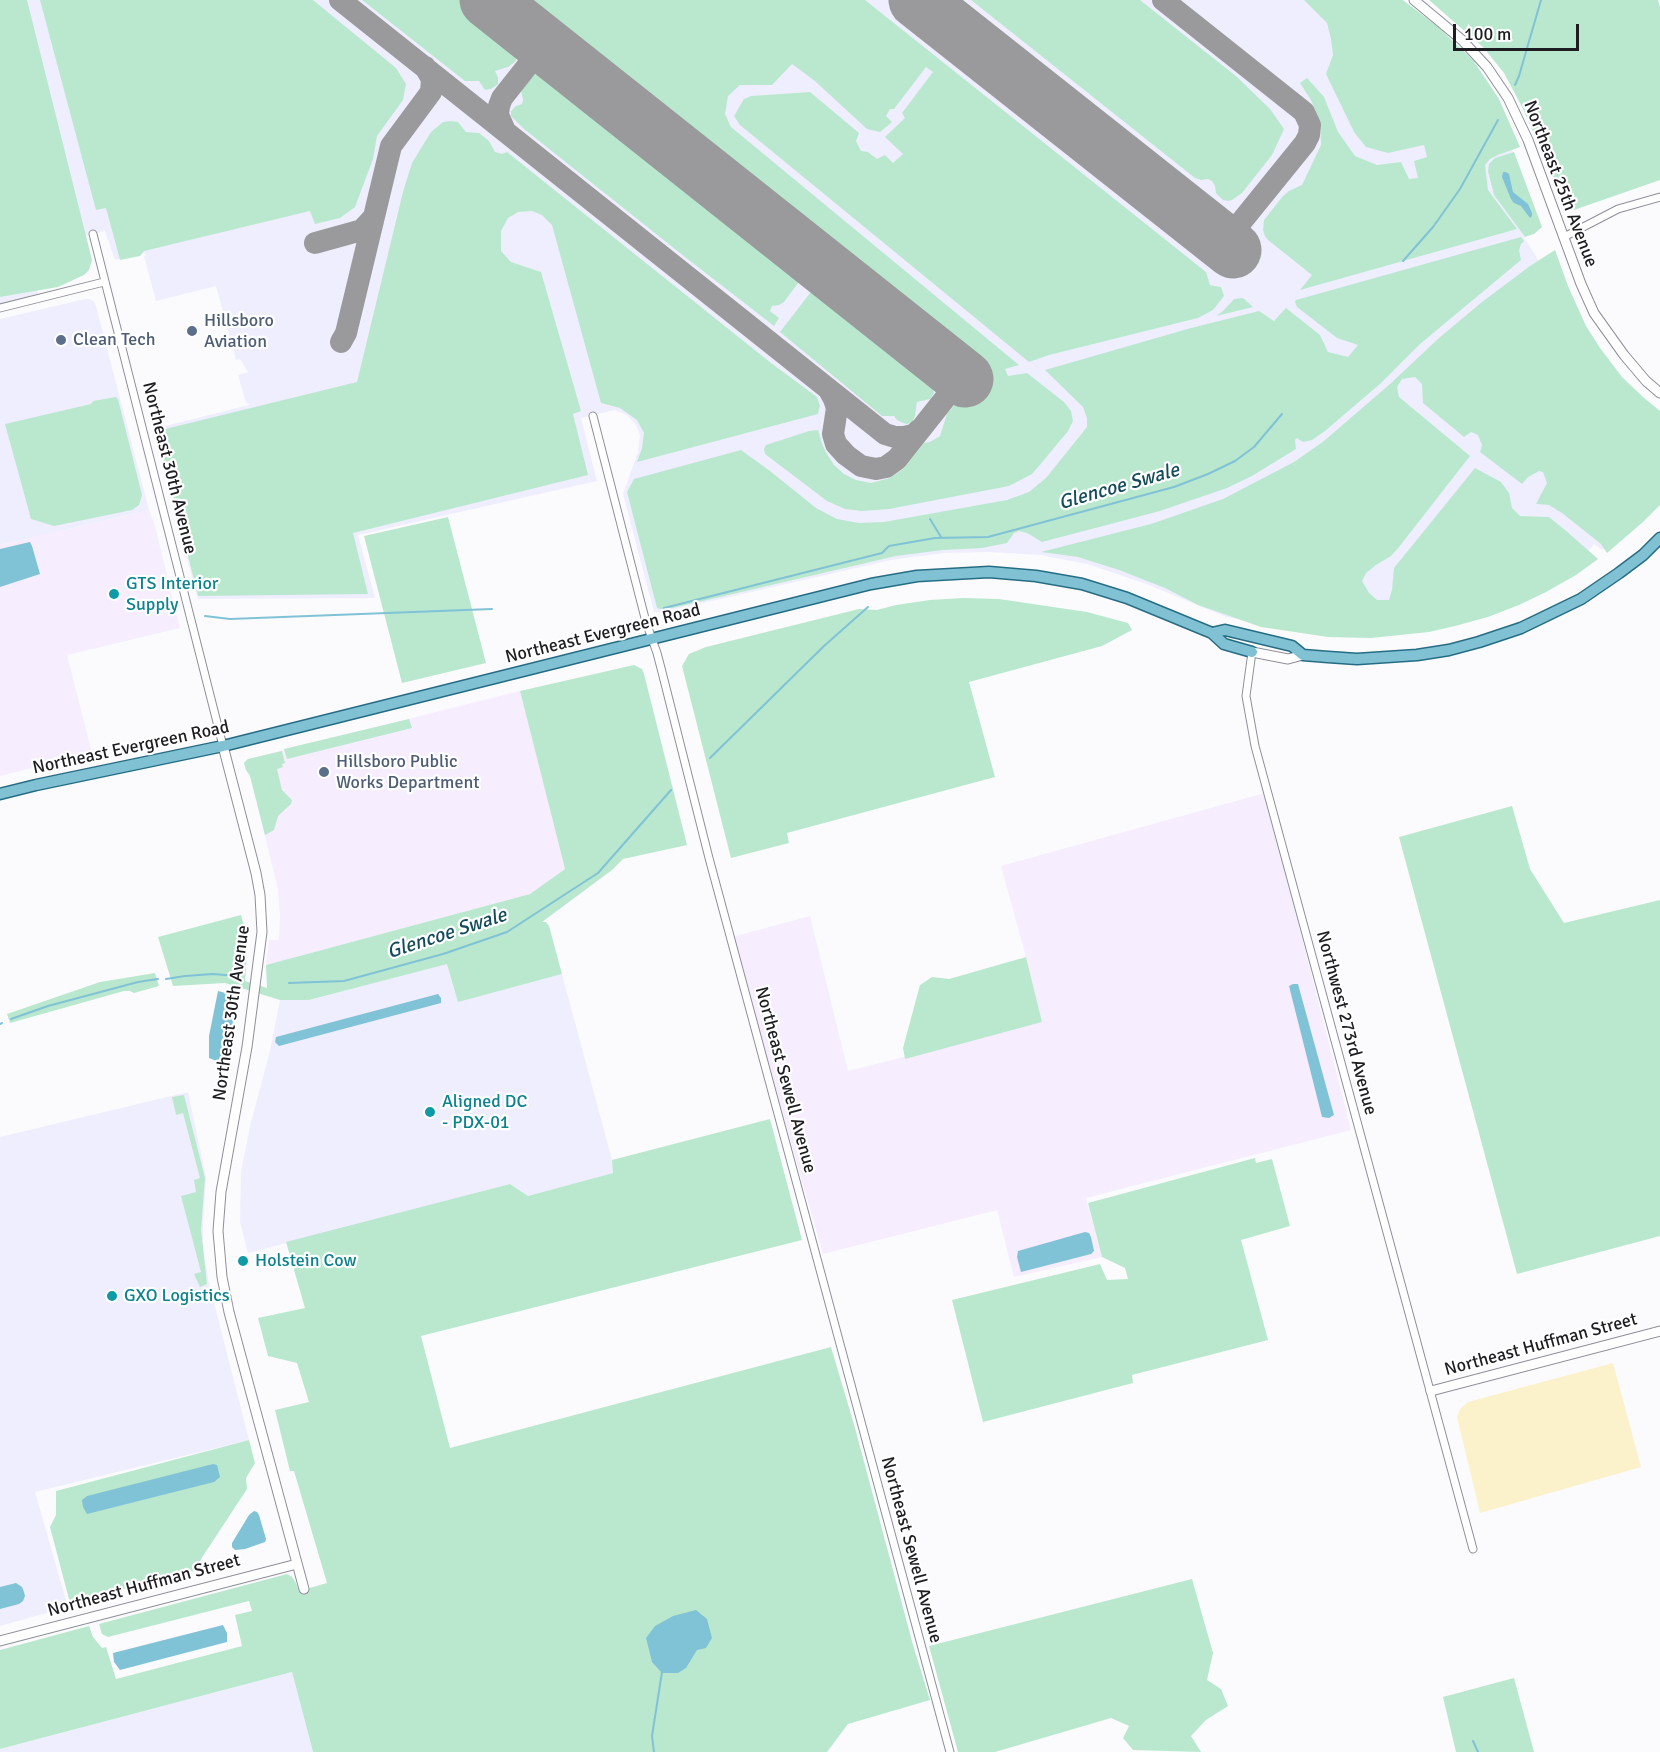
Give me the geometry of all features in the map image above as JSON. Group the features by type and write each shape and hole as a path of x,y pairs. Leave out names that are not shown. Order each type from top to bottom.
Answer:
{"main road":[{"name":"Northeast Evergreen Road","path":"1212,633 1226,630 1292,646 1303,655 1357,659 1417,655 1459,647 1500,636 1581,598 1643,555 1660,538"},
{"name":"Northeast Evergreen Road","path":"0,794 224,746 881,582 917,576 989,572 1036,576 1082,584 1126,598 1212,633 1224,644 1252,652"}],"street":[{"name":"Northeast 25th Avenue","path":"1414,0 1462,40 1502,87 1523,129 1581,284 1597,318 1624,355 1660,393"},
{"path":"1564,237 1618,209 1660,197"},
{"name":"Northeast 30th Avenue","path":"93,234 260,895 262,932 247,1047 221,1192 218,1231 222,1277 229,1312 304,1589"},
{"path":"0,308 104,282"},
{"name":"Northeast Sewell Avenue","path":"593,416 709,858 950,1752"},
{"name":"Northeast Evergreen Road","path":"1252,652 1288,659 1303,655"},
{"name":"Northwest 273rd Avenue","path":"1252,652 1246,696 1255,746 1473,1549"},
{"name":"Northeast Huffman Street","path":"1431,1392 1660,1331"},
{"name":"Northeast Huffman Street","path":"0,1641 297,1564"}],"shaded area":[{"path":"0,0 1382,0 1512,150 1540,226 1533,233 1524,237 1545,271 1605,549 1602,550 1594,544 1573,570 1261,623 1226,617 1144,583 1087,564 1040,555 988,552 944,553 891,560 664,612 654,612 623,494 638,452 640,435 636,425 627,415 615,410 581,418 597,481 358,535 375,598 198,599 183,545 185,534 157,428 249,405 246,403 238,375 248,372 240,359 236,360 216,286 156,301 145,253 115,260 105,231 85,236 37,289 38,294 0,303"},
{"path":"90,299 96,306 149,510 0,545 0,319"},
{"path":"149,510 180,628 67,655 92,753 0,776 0,545"},
{"path":"520,691 565,869 530,894 266,965 269,940 279,940 278,889 250,776 244,763 248,759"},
{"path":"1265,793 1351,1130 1086,1198 1102,1257 1014,1277 997,1210 823,1254 732,937 810,916 848,1071 1042,1022 1001,866"},
{"path":"448,963 459,1001 562,974 614,1173 528,1196 510,1184 248,1253 240,1222 241,1172 280,1000 309,1000"},
{"path":"188,1092 206,1177 203,1247 208,1279 249,1440 35,1492 68,1607 0,1626 0,1137"},
{"path":"292,1672 313,1752 0,1752 0,1749"}],"green space":[{"path":"0,0 27,0 92,260 89,270 84,275 58,287 0,297"},
{"path":"40,0 313,0 396,68 406,84 403,100 377,136 373,159 355,207 340,218 315,224 310,211 144,251 140,256 120,260 106,208 96,210"},
{"path":"362,0 461,0 503,36 504,47 515,51 516,61 508,67 495,71 498,84 485,90 479,81 465,81"},
{"path":"520,0 865,0 1206,272 1210,285 1221,287 1224,296 1213,310 1198,318 1029,362 740,125 734,116 744,99 751,96 810,92 859,133 856,141 861,151 868,152 877,159 885,155 893,163 903,154 885,137 905,118 902,113 933,72 926,67 894,109 890,109 886,116 892,122 880,132 867,129 815,81 792,64 772,85 740,85 728,96 725,114 731,127 1019,365 1005,369 1008,376 1027,373 1064,402 1071,411 1073,421 1068,431 1032,474 1009,486 889,509 862,511 845,509 827,501 765,454 766,445 818,430 827,454 844,474 856,480 871,483 890,478 903,469 924,443 940,436 947,414 982,371 973,361"},
{"path":"971,0 1140,0 1237,77 1270,109 1284,129 1272,155 1242,193 1232,200 1223,200 1216,193 1212,181 1195,178"},
{"path":"1304,0 1403,0 1438,27 1473,60 1499,99 1520,147 1490,159 1485,165 1488,190 1517,229 1300,290 1312,275 1268,240 1263,230 1264,220 1283,196 1302,185 1321,145 1320,121 1311,100 1300,83 1307,78 1324,97 1338,132 1355,156 1377,165 1401,162 1409,179 1418,178 1414,161 1427,157 1424,145 1388,153 1366,147 1354,132 1326,74 1333,55 1327,23"},
{"path":"1429,0 1658,0 1660,7 1660,180 1574,210 1565,203 1522,107 1504,73 1483,47"},
{"path":"541,73 553,85 566,85 804,275 784,302 772,306 770,311 779,318 774,326 524,129 511,116 511,111 522,104 521,90 535,74"},
{"path":"443,122 458,122 466,132 479,133 489,141 495,152 502,154 507,152 771,363 817,397 820,406 818,414 637,462 644,433 637,420 620,408 601,403 552,225 542,215 532,211 518,212 508,218 501,231 501,251 511,262 541,272 581,411 573,414 588,475 353,533 368,594 198,596 157,431 357,382 412,163 431,132"},
{"path":"1514,152 1542,227 1534,234 1525,237 1494,195 1488,171 1489,164 1495,158"},
{"path":"1521,237 1524,241 1519,250 1521,260 1420,344 1381,383 1325,431 1312,440 1303,442 1297,438 1295,440 1296,449 1252,476 1227,488 1160,511 1042,542 1019,531 1014,533 1007,543 982,548 896,556 664,610 657,608 627,492 634,479 741,450 816,508 837,519 859,523 884,522 1007,500 1029,492 1046,478 1087,427 1083,407 1045,370 1259,311 1274,321 1286,308 1320,335 1328,352 1348,357 1358,345 1337,338 1297,307 1296,300"},
{"path":"1555,250 1586,326 1600,348 1622,377 1660,411 1660,505 1607,553 1601,544 1562,513 1549,505 1536,504 1547,483 1543,472 1539,471 1528,477 1522,484 1480,452 1482,445 1478,435 1471,432 1464,437 1423,403 1422,384 1415,377 1402,379 1397,387 1399,397 1470,456 1399,547 1391,556 1366,573 1362,581 1369,593 1377,600 1389,600 1394,568 1475,468 1501,482 1509,493 1512,508 1520,516 1549,517 1598,559 1576,575 1519,605 1455,626 1429,632 1371,638 1328,637 1261,627 1198,605 1165,588 1119,570 1078,557 1041,552 1151,524 1223,499 1294,462 1324,441 1482,302"},
{"path":"817,284 919,365 924,380 933,386 934,393 930,399 917,402 912,422 907,424 897,420 894,416 882,416 780,332"},
{"path":"1243,298 1253,307 1216,316 1234,299"},
{"path":"116,397 142,495 139,505 132,510 54,526 31,519 5,424"},
{"path":"448,517 486,663 402,683 364,536"},
{"path":"999,599 1087,612 1128,623 1132,630 1102,646 969,682 995,777 787,833 789,843 731,858 682,666 689,654 706,647 859,609 877,610 930,600"},
{"path":"634,665 642,669 644,674 687,845 623,859 612,870 542,922 546,922 549,926 562,974 458,1002 447,964 309,1000 280,1000 225,983 173,986 158,937 241,915 247,953 245,981 267,988 266,965 530,894 565,869 520,691"},
{"path":"409,719 412,728 287,759 284,749"},
{"path":"282,751 285,763 282,764 283,767 277,769 282,790 292,800 291,804 278,816 274,830 265,835 250,776 244,763 248,759"},
{"path":"1512,806 1530,869 1564,923 1660,900 1660,1236 1517,1274 1399,837"},
{"path":"1026,957 1042,1022 905,1059 903,1048 920,985 932,977 949,979"},
{"path":"155,973 159,986 134,993 124,991 10,1023 7,1014 100,982"},
{"path":"184,1095 205,1178 201,1230 207,1284 200,1287 194,1274 201,1272 181,1196 196,1192 194,1180 200,1178 183,1113 176,1115 172,1097"},
{"path":"770,1119 802,1240 421,1336 450,1448 831,1347 930,1700 848,1724 827,1752 313,1752 292,1672 0,1749 0,1650 89,1626 93,1637 102,1648 106,1647 116,1679 242,1646 235,1615 252,1611 249,1601 108,1637 102,1634 99,1624 287,1574 292,1577 299,1591 327,1583 294,1471 290,1471 275,1410 309,1402 297,1363 268,1356 258,1318 305,1308 286,1242 510,1184 528,1196 613,1173 612,1160"},
{"path":"1255,1158 1256,1163 1272,1159 1290,1226 1241,1240 1268,1340 1132,1375 1133,1383 983,1422 952,1300 1100,1264 1107,1280 1128,1279 1125,1268 1102,1257 1088,1203"},
{"path":"249,1440 255,1463 246,1478 247,1489 201,1559 198,1570 70,1603 50,1527 56,1515 56,1491"},
{"path":"1192,1579 1213,1653 1207,1680 1221,1689 1228,1706 1206,1720 1191,1736 1201,1752 1133,1750 1123,1738 1129,1726 1111,1718 995,1752 958,1752 929,1646"},
{"path":"1514,1678 1534,1752 1456,1752 1443,1697"}],"sand":[{"path":"1613,1363 1641,1467 1480,1513 1457,1417 1460,1409 1468,1402"}],"water":[{"path":"1503,172 1509,174 1513,192 1528,204 1532,213 1530,218 1521,206 1511,199 1502,177"},
{"path":"30,542 40,574 0,587 0,549"},
{"path":"1298,984 1334,1115 1329,1118 1322,1117 1289,986"},
{"path":"218,991 237,996 232,1027 227,1030 225,1062 209,1058 209,1036"},
{"path":"438,994 441,1003 279,1046 275,1042 276,1037"},
{"path":"1085,1232 1091,1237 1094,1251 1091,1254 1021,1272 1017,1257 1018,1251"},
{"path":"213,1464 217,1465 220,1477 214,1482 87,1514 83,1507 82,1500 87,1496"},
{"path":"254,1511 259,1515 265,1542 235,1550 232,1543 249,1515"},
{"path":"16,1583 22,1587 24,1592 23,1601 0,1609 0,1587"},
{"path":"696,1610 707,1619 712,1638 706,1648 697,1650 686,1668 678,1673 662,1673 652,1662 646,1638 655,1626 673,1616"},
{"path":"223,1625 227,1633 227,1642 120,1670 114,1662 113,1653"}],"waterway":[{"name":"Glencoe Swale","path":"1515,85 1541,0"},
{"name":"Glencoe Swale","path":"1403,261 1433,227 1460,189 1498,120"},
{"name":"Glencoe Swale","path":"664,608 882,553 889,546 935,538 988,537 1174,487 1235,461 1254,447 1282,414"},
{"name":"Glencoe Swale","path":"930,519 941,537"},
{"name":"Glencoe Swale","path":"710,758 824,646 868,607"},
{"path":"205,616 230,619 492,609"},
{"name":"Glencoe Swale","path":"289,983 344,981 443,954 507,932 598,873 671,790"},
{"name":"Glencoe Swale","path":"166,979 213,974 237,976"},
{"name":"Glencoe Swale","path":"11,1019 48,1006 138,982 158,979"},
{"path":"654,1752 652,1736 662,1672"},
{"path":"1473,1741 1478,1752"}],"taxiway":[{"path":"340,0 885,434 904,437 913,435 920,429"},
{"path":"1163,0 1304,112 1310,125 1305,143 1224,243"},
{"path":"505,131 498,115 502,98 544,45"},
{"path":"341,342 346,333 391,146 431,92 432,79 425,67"},
{"path":"315,243 362,230 374,217"},
{"path":"829,390 837,408 833,434 836,444 861,466 876,469 886,467 897,459 962,377"}],"runway":[{"path":"488,0 965,379"},
{"path":"917,0 1233,250"}],"place":[{"name":"Hillsboro Aviation","path":"192,331"},
{"name":"Clean Tech","path":"61,340"},
{"name":"GTS Interior Supply","path":"114,594"},
{"name":"Hillsboro Public Works Department","path":"324,772"},
{"name":"Aligned DC - PDX-01","path":"430,1112"},
{"name":"Holstein Cow","path":"243,1261"},
{"name":"GXO Logistics","path":"112,1296"}]}
